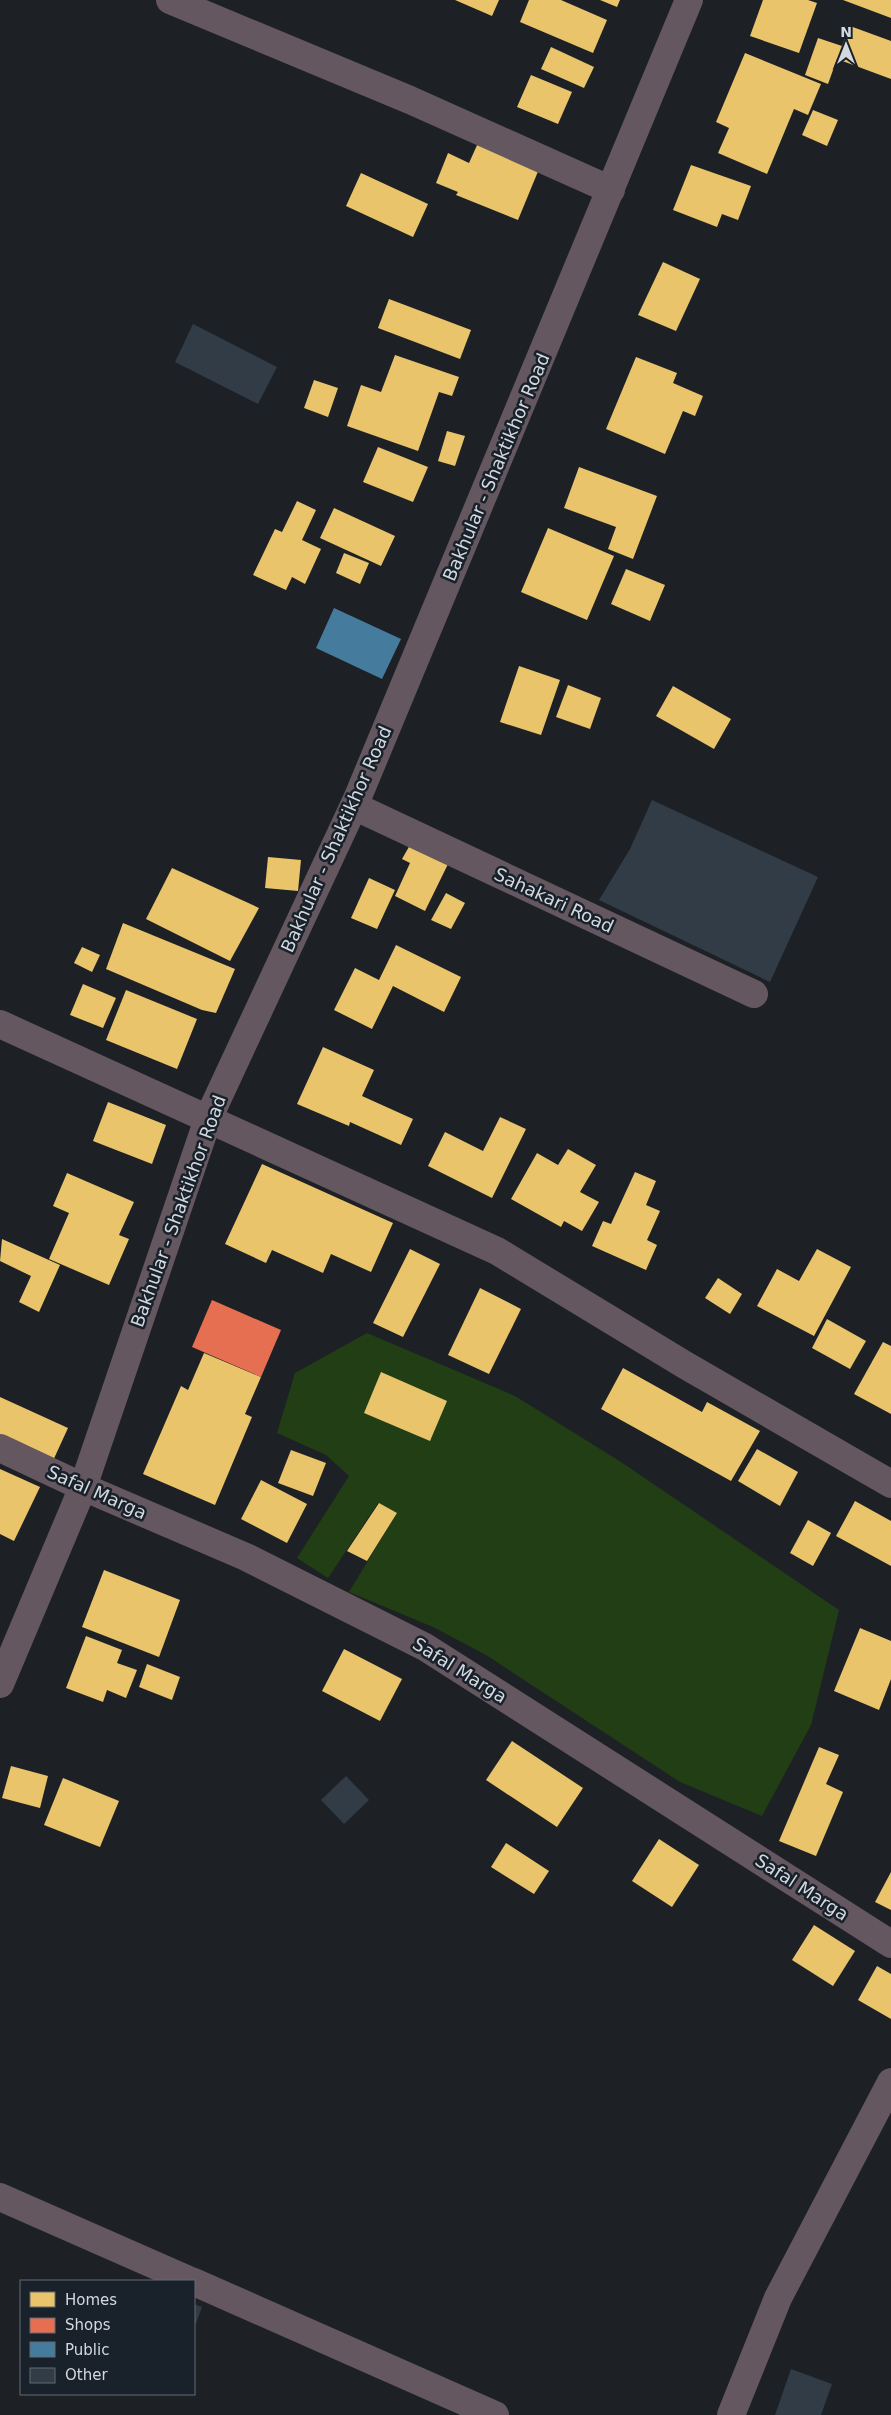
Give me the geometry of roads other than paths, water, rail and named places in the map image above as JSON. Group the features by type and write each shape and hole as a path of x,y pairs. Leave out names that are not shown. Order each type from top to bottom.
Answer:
{"street":[{"path":"170,0 410,100 611,190"},
{"name":"Bakhular - Shaktikhor Road","path":"0,1684 83,1487 208,1119 354,806 689,0"},
{"name":"Sahakari Road","path":"354,806 754,994"},
{"path":"0,1024 497,1251 685,1365 891,1484"},
{"name":"Safal Marga","path":"0,1448 83,1487 246,1556 425,1647 891,1944"},
{"path":"731,2415 778,2298 891,2082"},
{"path":"0,2197 187,2280"},
{"path":"195,2283 495,2415"}]}
